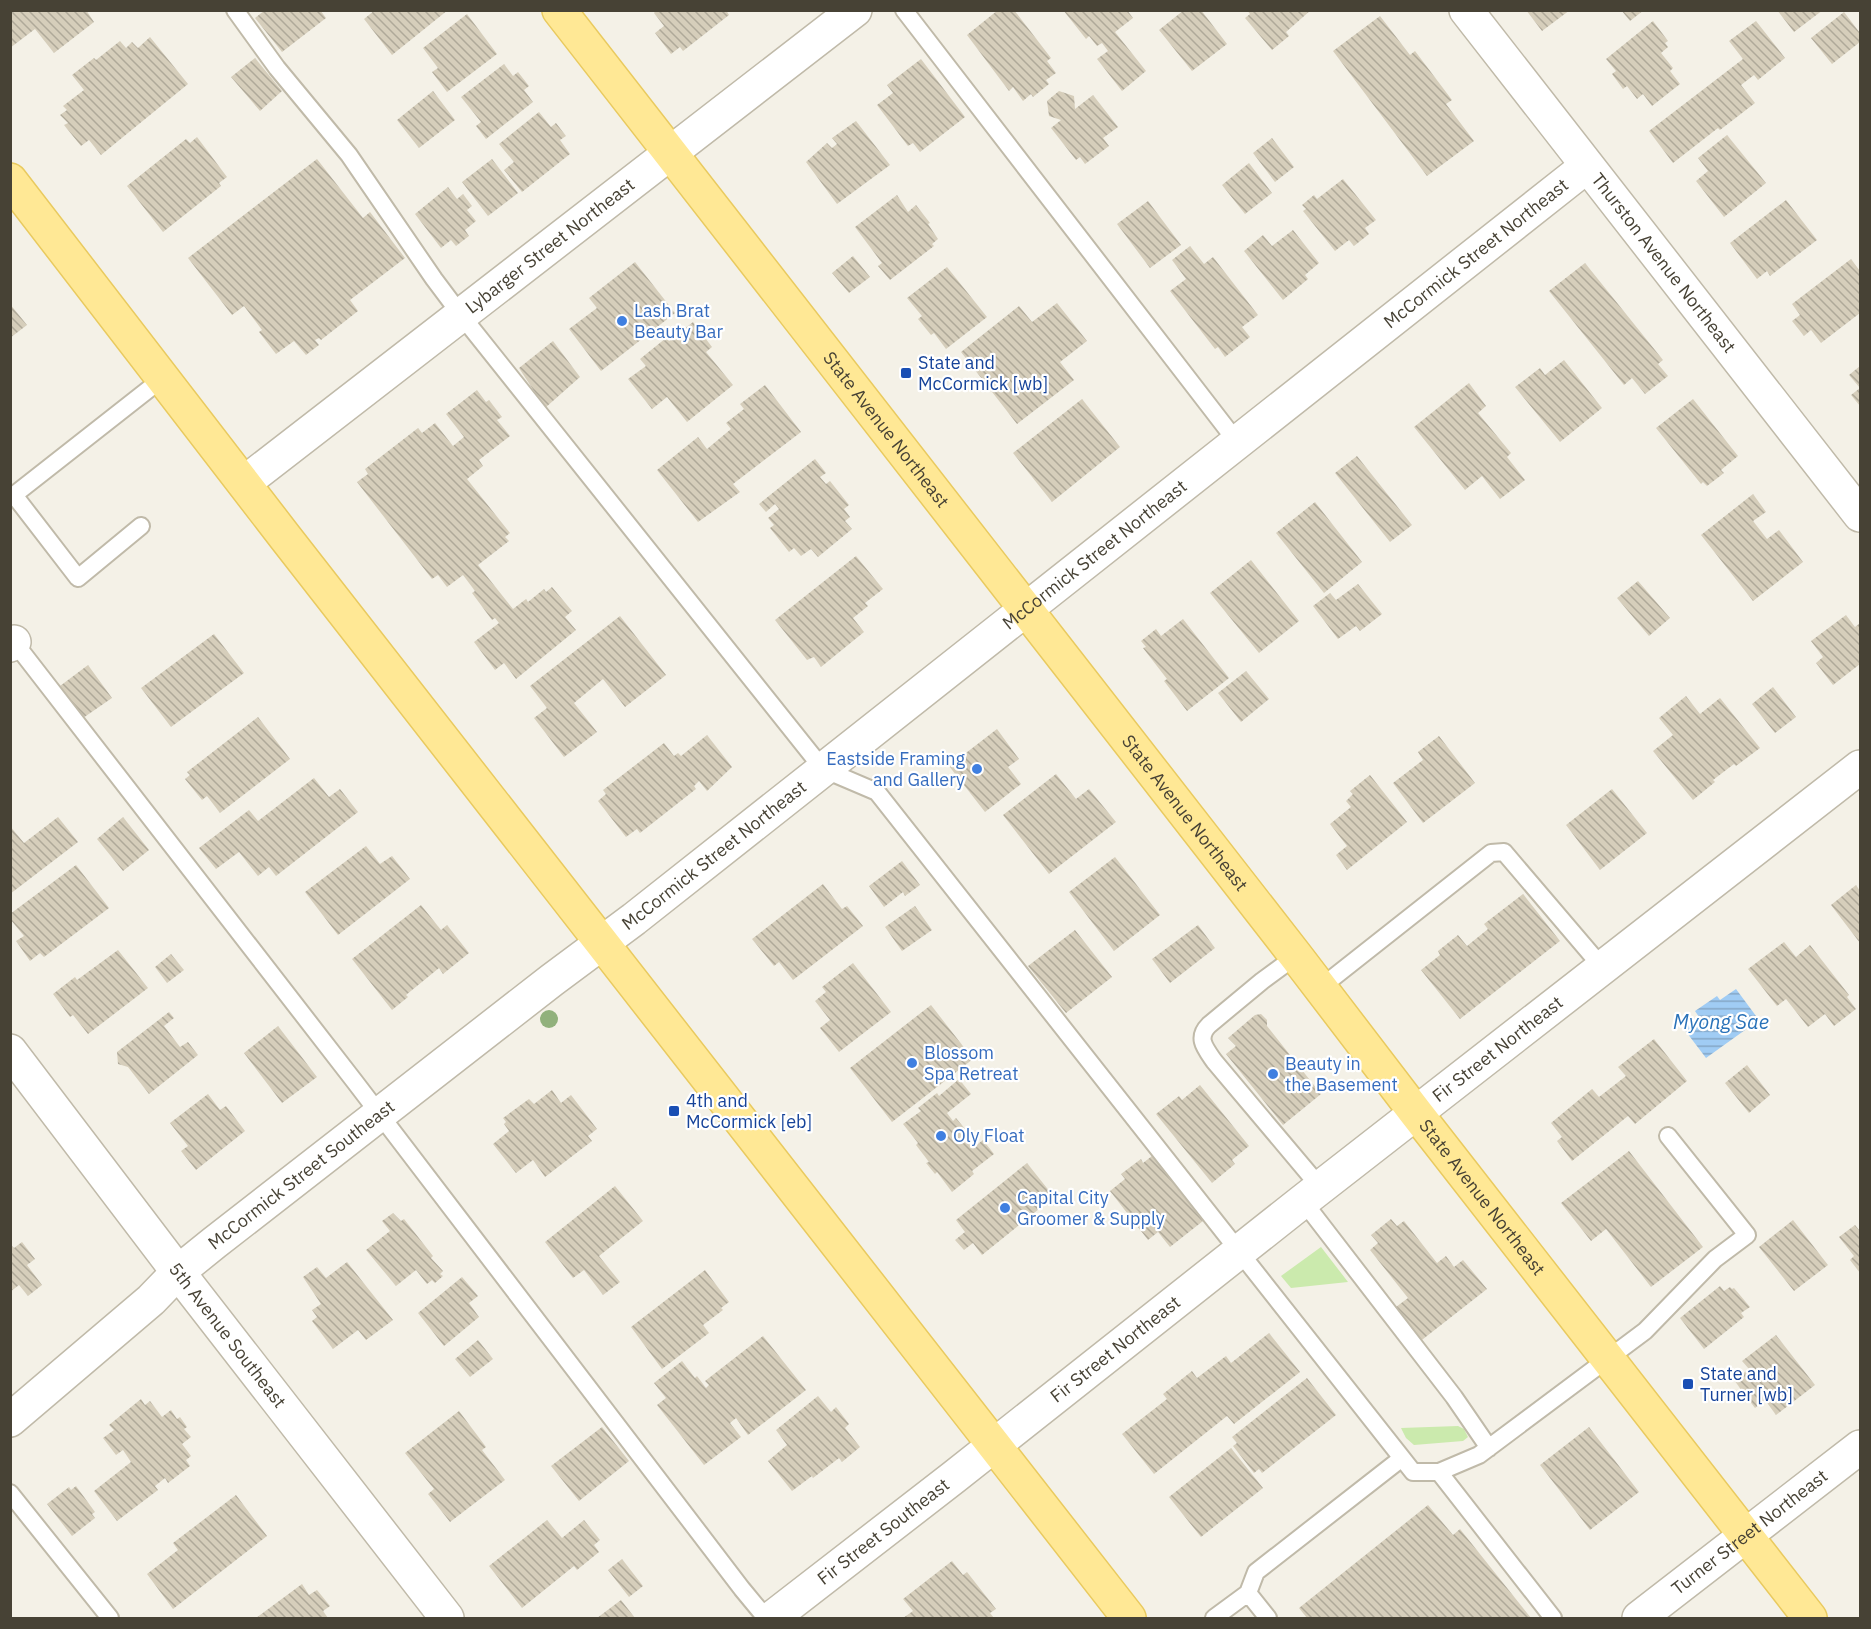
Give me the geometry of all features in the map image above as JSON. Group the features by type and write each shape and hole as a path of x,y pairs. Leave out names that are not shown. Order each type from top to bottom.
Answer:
{"main road":[{"name":"State Avenue Northeast","path":"559,10 1810,1618"},
{"path":"10,180 602,944 1130,1618"}],"street":[{"name":"Lybarger Street Northeast","path":"244,483 855,10"},
{"name":"Thurston Avenue Northeast","path":"1466,10 1860,515"},
{"name":"McCormick Street Northeast","path":"602,944 1587,166"},
{"name":"Fir Street Northeast","path":"995,1445 1311,1194 1860,767"},
{"name":"McCormick Street Southeast","path":"10,1420 151,1300 178,1272 552,980 602,944"},
{"name":"5th Avenue Southeast","path":"10,1051 178,1272 447,1618"},
{"name":"Fir Street Southeast","path":"772,1618 995,1445"},
{"name":"Turner Street Northeast","path":"1639,1618 1747,1537 1860,1447"}],"lane":[{"path":"235,10 277,68 349,155 461,315 823,769 877,792 1413,1472 1439,1472 1479,1455 1489,1448 1645,1331 1715,1259 1747,1235 1668,1136"},
{"path":"904,10 1237,442"},
{"path":"141,526 78,578 14,495 163,378"},
{"path":"12,642 380,1114 734,1580 766,1618"},
{"path":"1320,988 1491,853 1504,852 1602,967"},
{"path":"1296,956 1209,1025 1201,1038 1206,1051 1311,1194 1489,1448"},
{"path":"1214,1618 1248,1593 1256,1572 1402,1458"},
{"path":"1439,1472 1553,1618"},
{"path":"10,1493 110,1618"},
{"path":"1248,1593 1268,1618"}],"green space":[{"path":"1321,1247 1348,1282 1291,1288 1281,1276"},
{"path":"1458,1426 1464,1429 1468,1437 1463,1441 1414,1445 1406,1438 1401,1428"}],"water":[{"name":"Myong Sae","path":"1736,989 1759,1020 1706,1058 1684,1029 1699,1017 1695,1011 1717,996 1720,1000"}],"building":[{"path":"10,10 86,10 94,22 54,53 35,29 10,48"},
{"path":"265,10 320,10 326,18 282,52 255,18"},
{"path":"375,10 448,10 392,55 364,19"},
{"path":"656,10 726,10 729,15 683,51 680,47 671,54 655,33 664,26 654,13"},
{"path":"998,10 1014,10 1051,58 1047,61 1056,73 1046,80 1049,84 1033,97 1031,94 1023,101 1013,87 1009,91 967,35"},
{"path":"1063,10 1127,10 1133,18 1115,32 1146,71 1122,91 1097,59 1108,51 1102,43 1097,46 1089,36 1086,39"},
{"path":"1184,10 1201,10 1227,44 1192,71 1159,30"},
{"path":"1247,10 1311,10 1286,32 1289,36 1272,50 1245,18 1250,14"},
{"path":"1526,10 1570,10 1542,31"},
{"path":"1621,10 1644,10 1630,21"},
{"path":"1777,10 1823,10 1794,32"},
{"path":"1844,12 1860,33 1860,42 1832,64 1811,38"},
{"path":"467,14 497,54 447,92 432,72 438,68 423,48"},
{"path":"1380,16 1410,55 1415,51 1452,100 1446,104 1474,141 1427,176 1333,51"},
{"path":"1653,21 1668,41 1665,43 1668,47 1661,53 1673,68 1670,71 1680,84 1652,106 1643,94 1637,99 1627,86 1623,89 1612,74 1616,71 1606,59"},
{"path":"1756,21 1785,58 1758,80 1754,75 1741,85 1755,103 1673,163 1649,131 1743,59 1729,41"},
{"path":"150,37 188,84 101,155 89,140 81,146 64,125 68,123 60,115 67,110 63,106 84,90 72,75 120,41 126,48 132,42 138,48"},
{"path":"255,58 282,91 260,111 231,77"},
{"path":"921,59 965,117 920,152 913,143 908,146 877,105 893,93 887,85"},
{"path":"504,64 513,76 518,72 529,86 524,90 533,102 486,139 476,126 481,122 461,97"},
{"path":"433,91 455,120 419,148 397,120"},
{"path":"1059,91 1074,96 1075,109 1093,95 1118,127 1103,138 1109,146 1085,164 1080,157 1076,160 1051,128 1061,120 1049,116 1047,101"},
{"path":"539,112 551,127 556,123 566,136 560,140 570,154 522,192 504,170 514,162 499,144"},
{"path":"856,121 890,165 837,204 806,162 827,143 832,148 837,144 832,138"},
{"path":"1727,135 1766,183 1724,217 1696,181 1708,171 1698,158"},
{"path":"197,137 227,177 219,183 221,186 163,232 127,186 186,139 190,143"},
{"path":"1272,138 1294,167 1275,182 1253,153"},
{"path":"317,159 363,218 370,212 405,258 350,300 358,311 321,340 319,338 315,340 319,345 306,355 294,341 276,354 259,332 262,330 244,306 232,315 188,258"},
{"path":"492,159 518,193 488,216 462,182"},
{"path":"1249,163 1272,193 1245,214 1222,185"},
{"path":"1343,179 1376,220 1365,228 1369,234 1354,246 1349,240 1335,251 1303,211 1306,209 1302,205 1314,195 1317,199"},
{"path":"448,187 457,199 463,194 472,206 467,210 476,221 465,230 469,236 456,246 451,240 441,248 415,214"},
{"path":"897,195 908,212 916,205 930,223 928,224 938,239 932,244 934,246 890,280 878,266 882,263 855,227"},
{"path":"1786,200 1817,240 1770,276 1767,271 1757,279 1730,243"},
{"path":"1148,201 1181,245 1150,268 1117,224"},
{"path":"1293,230 1319,263 1305,275 1308,279 1283,300 1244,251 1263,235 1272,246"},
{"path":"1190,246 1204,264 1213,257 1258,315 1242,327 1250,337 1225,357 1218,347 1215,349 1170,291 1186,279 1172,260"},
{"path":"853,256 870,277 849,293 832,273"},
{"path":"1851,259 1860,271 1860,313 1821,343 1811,330 1804,336 1792,321 1800,315 1792,304"},
{"name":"Lash Brat Beauty Bar","path":"635,262 675,313 601,371 569,329 597,308 589,298"},
{"path":"1585,263 1663,360 1658,364 1668,376 1645,394 1632,378 1624,385 1549,291"},
{"path":"947,267 987,317 946,349 934,333 931,335 918,319 922,316 907,298"},
{"path":"1057,303 1087,341 1060,362 1074,380 1017,424 961,352 1019,306 1032,322"},
{"path":"10,304 27,325 10,338"},
{"path":"693,322 712,347 706,352 733,385 687,422 667,397 652,409 628,379 646,366 640,359 666,338 669,341"},
{"path":"553,341 580,377 545,408 519,368"},
{"path":"1564,360 1602,408 1560,442 1515,387 1540,368 1545,375"},
{"path":"1860,366 1860,388 1849,375"},
{"path":"1469,383 1486,406 1478,413 1511,453 1507,457 1525,480 1500,499 1482,476 1465,490 1414,427"},
{"path":"765,385 801,432 733,484 740,492 698,522 657,470 698,437 707,449 731,429 726,423 744,409 740,404"},
{"path":"1860,388 1860,406 1851,395"},
{"path":"477,390 486,402 489,400 502,417 497,420 510,436 479,460 483,466 467,479 510,533 505,537 509,541 478,565 513,609 526,599 528,602 544,589 546,592 552,587 572,611 565,617 576,630 516,679 504,663 495,670 474,642 499,623 495,618 492,620 472,593 475,591 463,575 447,587 438,575 432,579 357,482 368,474 365,469 418,428 422,433 435,423 453,446 464,437 446,414"},
{"path":"1082,399 1120,447 1052,502 1013,453"},
{"path":"1693,399 1738,456 1721,470 1724,473 1707,486 1703,482 1701,484 1656,428"},
{"path":"1357,456 1412,525 1390,542 1335,473"},
{"path":"815,459 826,473 820,477 826,484 830,481 849,505 844,509 850,517 845,521 852,529 818,557 811,549 801,556 794,548 789,552 770,528 774,525 768,518 779,509 775,504 766,512 759,504"},
{"path":"1753,494 1766,512 1753,521 1767,539 1779,530 1803,562 1753,601 1701,535"},
{"path":"1315,502 1362,562 1324,593 1276,533"},
{"path":"856,556 883,589 865,603 868,606 853,618 864,632 821,667 814,657 807,660 775,620"},
{"path":"1251,560 1299,621 1259,653 1210,593"},
{"path":"1638,581 1670,618 1649,636 1617,598"},
{"path":"1358,584 1382,614 1360,631 1356,626 1338,639 1313,606 1330,593 1336,600"},
{"path":"1846,615 1855,627 1860,623 1860,664 1833,685 1816,663 1823,657 1811,641"},
{"path":"620,616 666,675 625,707 603,679 574,703 597,732 564,757 534,718 547,708 530,686"},
{"path":"1183,619 1229,678 1187,711 1164,681 1167,679 1143,648 1146,647 1141,641 1156,629 1161,636"},
{"path":"214,634 244,673 171,727 141,688"},
{"path":"88,665 112,698 83,718 60,686"},
{"path":"1246,671 1269,699 1241,722 1218,693"},
{"path":"1773,687 1796,717 1775,733 1752,704"},
{"path":"1686,696 1700,714 1720,698 1760,748 1713,780 1715,782 1693,800 1653,751 1673,735 1659,718"},
{"path":"258,717 290,759 220,813 207,796 202,800 185,779 190,775 187,772"},
{"path":"997,729 1019,759 1008,767 1021,784 985,812 949,766"},
{"path":"707,735 732,767 707,791 699,781 694,786 696,789 640,833 637,829 626,837 598,801 606,794 603,790 664,743 674,756 678,753 681,756"},
{"path":"1439,736 1475,783 1423,823 1393,783 1423,760 1418,752"},
{"path":"1056,774 1076,799 1089,789 1116,822 1049,874 1003,815"},
{"path":"1370,775 1407,822 1347,870 1336,855 1347,846 1330,824 1351,807 1346,801 1353,794 1350,791"},
{"path":"314,778 329,797 340,789 358,812 276,876 269,867 258,876 239,852 216,869 199,848 249,810 258,821"},
{"path":"1612,789 1647,833 1600,870 1566,825"},
{"path":"58,817 78,842 10,894 10,826 24,843"},
{"path":"123,817 149,850 123,871 97,839"},
{"path":"366,846 380,864 392,856 410,879 338,935 305,892"},
{"path":"1115,857 1160,915 1114,951 1069,892"},
{"path":"902,861 920,885 905,896 903,892 884,907 869,886"},
{"path":"76,865 109,908 44,957 40,953 30,961 16,941 24,936 10,919 10,914"},
{"path":"823,884 842,909 847,906 863,926 793,980 779,962 774,966 752,939"},
{"path":"1856,885 1860,891 1860,943 1831,905"},
{"path":"1523,894 1560,941 1460,1019 1421,970 1440,955 1438,951 1458,935 1467,946 1488,929 1484,924"},
{"path":"421,905 441,930 447,925 469,953 443,974 439,968 406,995 408,997 392,1010 352,959"},
{"path":"915,906 932,930 902,951 885,927"},
{"path":"1198,925 1215,948 1170,983 1152,959"},
{"path":"1075,930 1112,977 1066,1013 1028,966"},
{"path":"1784,942 1796,957 1810,945 1849,995 1847,997 1856,1009 1834,1026 1825,1014 1808,1027 1786,999 1777,1006 1748,969"},
{"path":"118,950 148,988 88,1034 73,1015 70,1017 53,994 75,977 77,980"},
{"path":"171,954 184,970 167,983 155,967"},
{"path":"853,963 891,1012 839,1052 820,1028 830,1020 815,1001 826,992 822,987"},
{"name":"Blossom Spa Retreat","path":"931,1005 973,1059 892,1122 850,1068"},
{"path":"169,1012 174,1018 164,1026 180,1047 188,1042 198,1055 149,1094 128,1067 118,1064 117,1052"},
{"name":"Beauty in the Basement","path":"1261,1014 1267,1020 1267,1026 1321,1094 1283,1125 1226,1054 1236,1046 1228,1038 1255,1015"},
{"path":"278,1026 317,1077 282,1103 244,1053"},
{"path":"1654,1039 1687,1081 1635,1124 1628,1116 1572,1161 1557,1141 1562,1137 1551,1123 1592,1089 1599,1097 1626,1076 1618,1067"},
{"path":"1747,1065 1770,1095 1749,1113 1725,1083"},
{"name":"Oly Float","path":"959,1079 971,1094 947,1113 953,1121 956,1118 970,1135 966,1138 974,1147 983,1140 994,1154 972,1171 974,1174 952,1192 937,1172 935,1174 926,1163 929,1162 916,1145 918,1143 903,1124 921,1111 918,1108 937,1093 939,1096"},
{"path":"1200,1085 1249,1146 1232,1160 1235,1164 1212,1183 1156,1114 1179,1096 1182,1100"},
{"path":"552,1090 561,1103 571,1095 597,1129 588,1136 592,1141 545,1177 533,1160 516,1173 493,1144 509,1131 503,1118 529,1099 534,1104"},
{"path":"208,1094 220,1110 226,1106 245,1131 196,1170 181,1151 188,1146 170,1123"},
{"path":"1629,1151 1703,1247 1651,1287 1606,1229 1591,1241 1561,1203"},
{"path":"1152,1156 1203,1221 1170,1247 1158,1232 1148,1240 1110,1191 1125,1179 1121,1174 1141,1159 1143,1163"},
{"name":"Capital City Groomer & Supply","path":"1027,1163 1054,1197 982,1255 973,1243 964,1250 955,1240 965,1232 956,1220"},
{"path":"615,1186 643,1221 599,1256 620,1282 603,1295 584,1270 573,1278 545,1242"},
{"path":"393,1213 401,1221 404,1219 433,1256 431,1258 443,1271 440,1274 443,1276 435,1283 432,1280 427,1284 416,1270 396,1286 366,1250 390,1231 382,1221"},
{"path":"1391,1219 1397,1226 1404,1221 1437,1263 1446,1256 1454,1267 1463,1260 1487,1289 1418,1343 1392,1310 1408,1298 1370,1250 1378,1243 1371,1235"},
{"path":"1793,1220 1828,1265 1794,1291 1759,1247"},
{"path":"1855,1225 1860,1231 1860,1273 1850,1260 1854,1256 1839,1237"},
{"path":"22,1242 35,1259 27,1265 42,1285 28,1296 19,1285 10,1292 10,1244 14,1248"},
{"path":"347,1262 393,1320 366,1340 358,1330 333,1349 312,1321 317,1317 312,1310 321,1304 303,1277 317,1267 326,1278"},
{"path":"705,1270 729,1302 721,1308 723,1310 703,1325 709,1333 662,1369 631,1327"},
{"path":"462,1277 478,1296 469,1303 479,1317 444,1346 418,1313"},
{"path":"1720,1286 1724,1291 1730,1287 1734,1288 1750,1307 1741,1313 1744,1317 1704,1349 1680,1318"},
{"path":"1269,1333 1300,1372 1234,1424 1227,1416 1154,1474 1122,1434 1167,1399 1163,1394 1192,1371 1197,1378 1226,1356 1231,1363"},
{"path":"1776,1335 1815,1385 1776,1415 1765,1400 1755,1408 1734,1380 1749,1369 1742,1361"},
{"path":"763,1336 806,1390 748,1435 736,1418 730,1423 741,1437 704,1465 657,1405 666,1398 654,1383 682,1361 706,1388 709,1385 705,1381"},
{"path":"478,1340 493,1359 470,1377 455,1359"},
{"path":"1307,1378 1336,1415 1262,1473 1259,1469 1254,1473 1233,1446 1237,1443 1232,1437"},
{"path":"818,1396 831,1412 836,1407 849,1424 845,1428 860,1447 842,1462 839,1458 792,1491 768,1461 787,1445 776,1430"},
{"path":"141,1399 145,1405 150,1401 162,1417 171,1410 177,1419 180,1417 187,1427 184,1429 191,1437 182,1444 191,1456 186,1460 190,1466 168,1483 165,1478 155,1486 158,1490 117,1521 94,1491 131,1462 123,1450 116,1455 103,1438 114,1430 109,1425"},
{"path":"459,1411 486,1447 482,1450 505,1480 450,1522 428,1494 434,1489 405,1453"},
{"path":"602,1427 629,1461 579,1501 551,1466"},
{"path":"1589,1427 1639,1492 1590,1530 1540,1465"},
{"path":"1231,1448 1263,1488 1201,1537 1169,1497"},
{"path":"76,1486 95,1512 92,1514 95,1518 72,1536 47,1504 69,1487 71,1490"},
{"path":"236,1495 267,1536 173,1609 147,1574 178,1550 173,1543"},
{"path":"1428,1505 1453,1535 1460,1529 1531,1618 1307,1618 1299,1608"},
{"path":"547,1520 562,1538 584,1520 600,1540 594,1545 599,1552 577,1570 574,1566 522,1608 489,1566"},
{"path":"622,1559 643,1586 629,1597 608,1570"},
{"path":"952,1561 963,1575 967,1572 996,1609 990,1613 994,1618 903,1618 913,1611 903,1599"},
{"path":"302,1584 309,1595 317,1590 330,1606 323,1611 328,1618 256,1618"},
{"path":"621,1600 635,1618 597,1618"}],"place":[{"name":"Lash Brat Beauty Bar","path":"622,321"},
{"name":"State and McCormick [wb]","path":"906,373"},
{"name":"Eastside Framing and Gallery","path":"977,769"},
{"name":"Blossom Spa Retreat","path":"912,1063"},
{"name":"Beauty in the Basement","path":"1273,1074"},
{"name":"4th and McCormick [eb]","path":"674,1111"},
{"name":"Oly Float","path":"941,1136"},
{"name":"Capital City Groomer & Supply","path":"1005,1208"},
{"name":"State and Turner [wb]","path":"1688,1384"}]}
